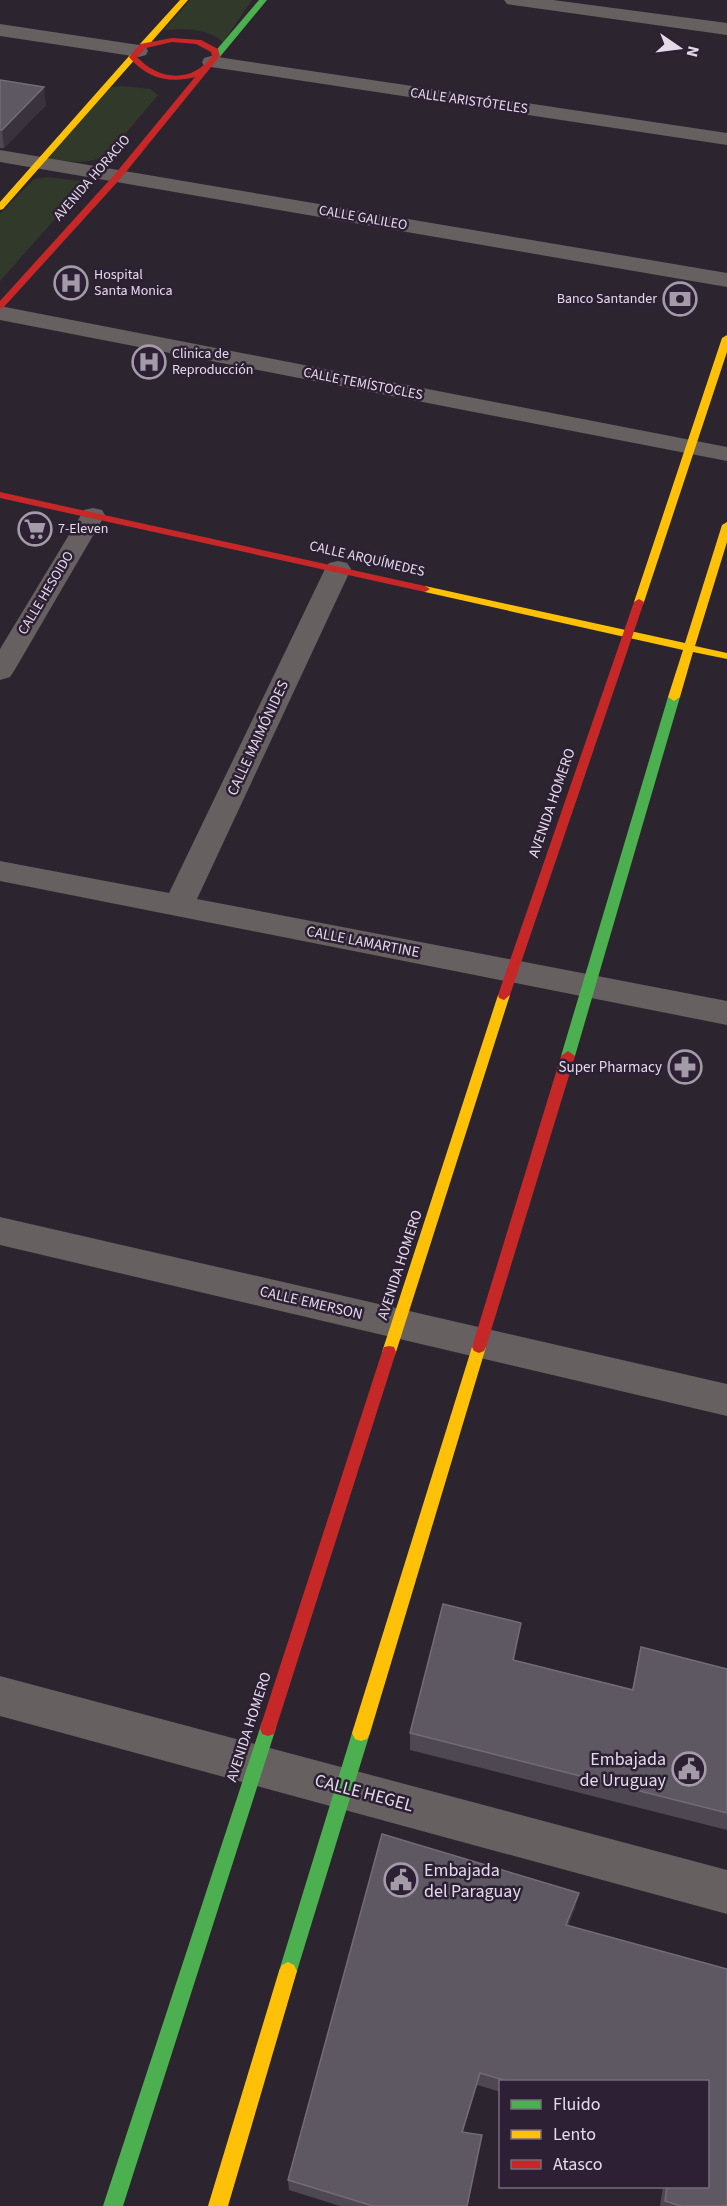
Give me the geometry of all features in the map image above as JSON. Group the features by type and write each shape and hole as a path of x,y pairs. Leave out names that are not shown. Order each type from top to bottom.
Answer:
{"street":[{"path":"0,207 184,0"},
{"name":"AVENIDA HORACIO","path":"0,306 118,176 263,0"},
{"path":"513,0 727,29"},
{"path":"0,30 138,51 186,40 208,46 215,51 211,63 196,74 167,77 142,70 138,51"},
{"name":"CALLE ARISTÓTELES","path":"211,63 727,139"},
{"name":"CALLE GALILEO","path":"0,156 727,280"},
{"name":"CALLE TEMÍSTOCLES","path":"0,312 727,454"},
{"name":"AVENIDA HOMERO","path":"113,2206 254,1764 512,972 692,448 727,338"},
{"name":"CALLE ARQUÍMEDES","path":"0,495 727,657"},
{"name":"CALLE HESOIDO","path":"0,671 93,515"},
{"path":"218,2206 727,525"},
{"name":"CALLE MAIMÓNIDES","path":"178,906 338,569"},
{"name":"CALLE LAMARTINE","path":"0,871 727,1013"},
{"name":"CALLE EMERSON","path":"0,1232 727,1400"},
{"name":"CALLE HEGEL","path":"0,1696 727,1892"}],"green space":[{"path":"190,0 252,0 223,42 202,31 164,30"},
{"path":"122,86 150,89 158,95 108,154 87,161 49,158 107,88"},
{"path":"47,177 80,181 84,186 0,281 0,214 34,179"}],"building":[{"path":"0,80 44,87 2,130 0,130"},
{"path":"443,1604 521,1623 513,1660 633,1690 641,1647 727,1669 727,1813 410,1733"},
{"path":"382,1834 579,1893 566,1925 727,1969 727,2206 681,2206 665,2201 667,2188 709,2188 709,2080 503,2080 480,2073 462,2132 482,2135 467,2206 373,2206 288,2180"}],"traffic: fast":[{"path":"216,56 263,0"},
{"path":"568,1056 674,697"},
{"path":"113,2206 268,1728"},
{"path":"288,1971 361,1733"}],"traffic: slow":[{"path":"143,46 184,0"},
{"path":"0,207 133,57"},
{"path":"639,602 727,338"},
{"path":"674,697 727,525"},
{"path":"425,589 727,656"},
{"path":"389,1352 504,995"},
{"path":"361,1733 479,1347"},
{"path":"218,2206 288,1971"}],"traffic: jam":[{"path":"172,40 198,42 215,51 216,56 203,71 185,78 156,74 147,70 133,57 143,46 172,40"},
{"path":"0,306 118,176 206,69"},
{"path":"0,495 425,589"},
{"path":"504,995 639,602"},
{"path":"479,1347 568,1056"},
{"path":"268,1728 389,1352"}],"place":[{"name":"Hospital Santa Monica","path":"71,283"},
{"name":"Banco Santander","path":"680,299"},
{"name":"Clinica de Reproducción","path":"149,362"},
{"name":"7-Eleven","path":"35,529"},
{"name":"Super Pharmacy","path":"685,1067"},
{"name":"Embajada de Uruguay","path":"689,1769"},
{"name":"Embajada del Paraguay","path":"401,1880"}]}
